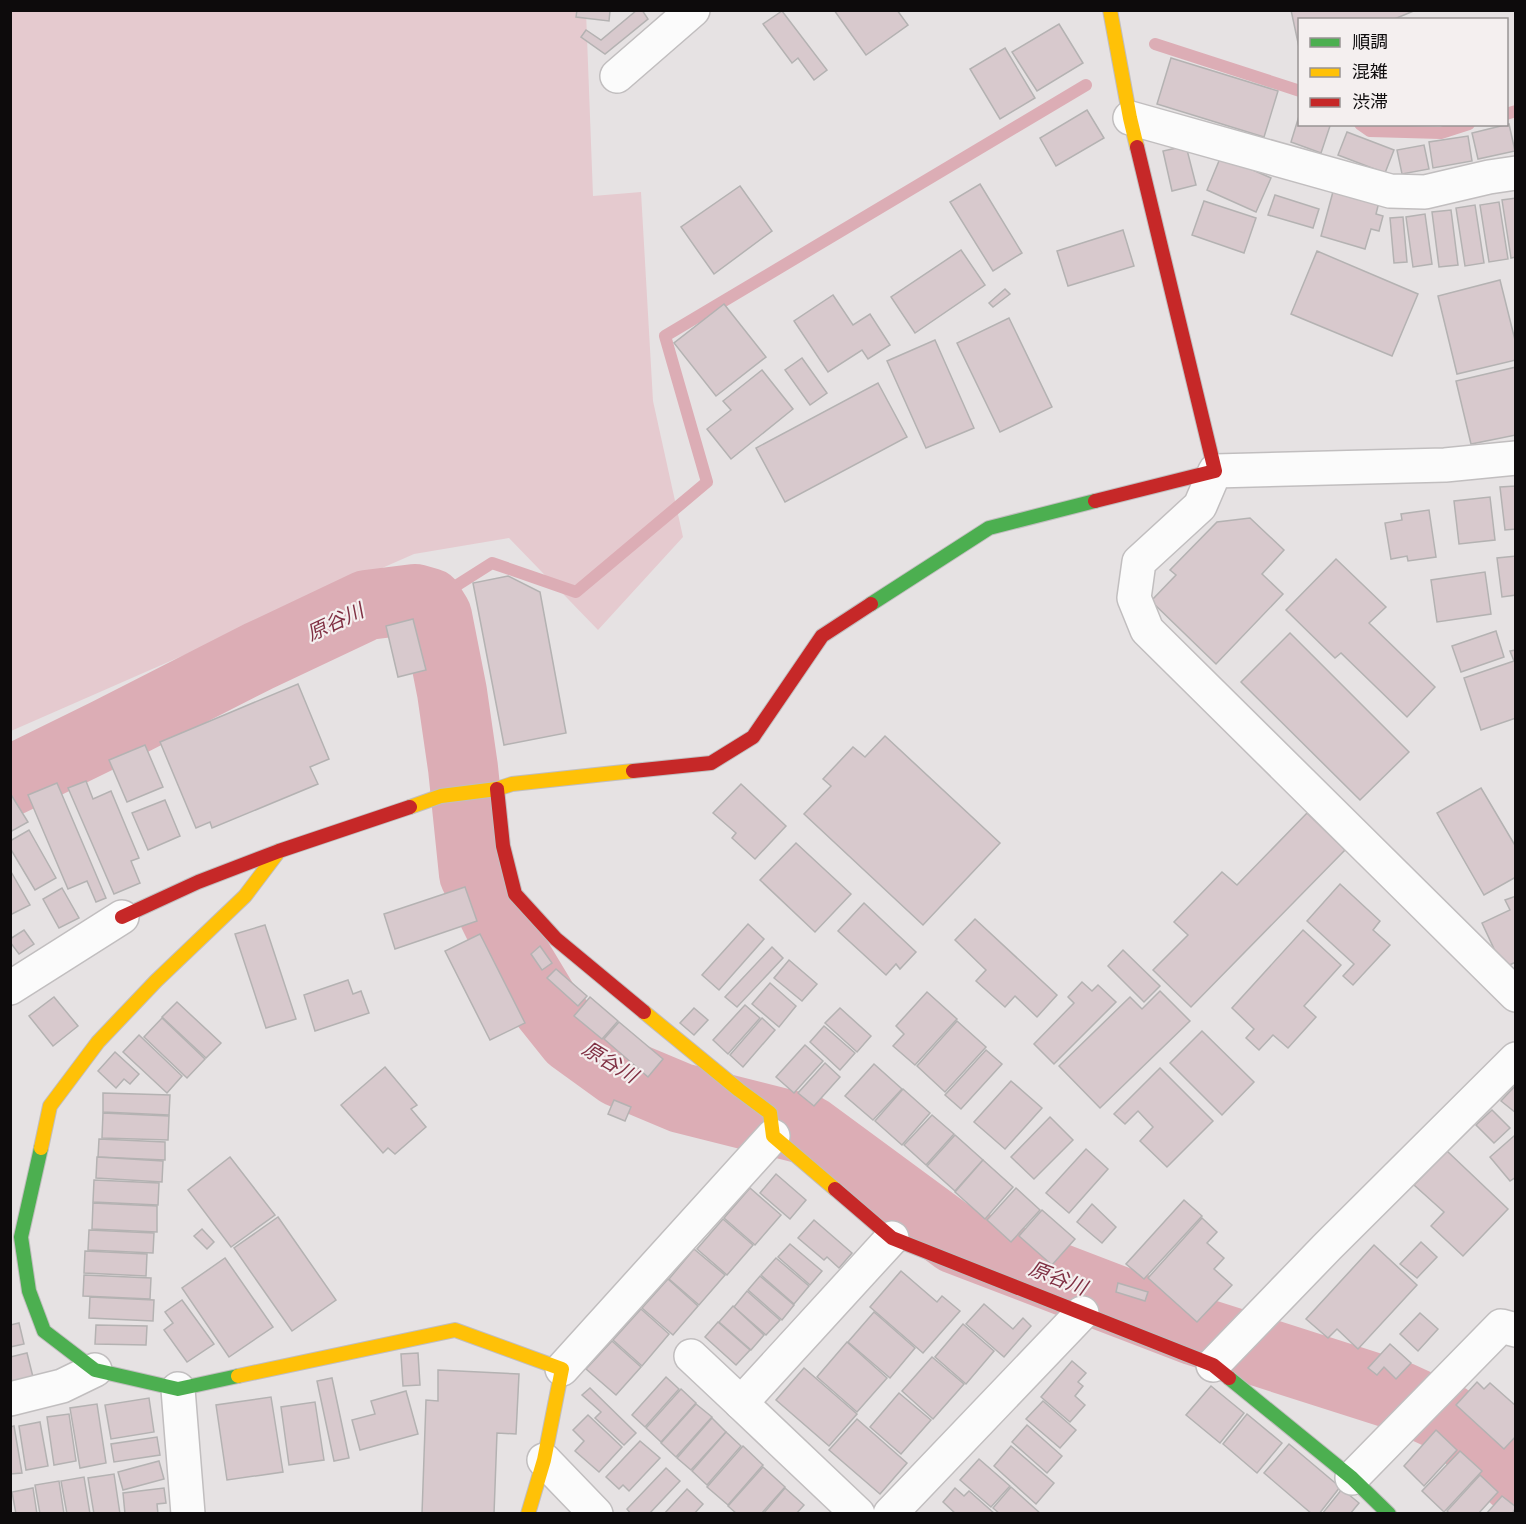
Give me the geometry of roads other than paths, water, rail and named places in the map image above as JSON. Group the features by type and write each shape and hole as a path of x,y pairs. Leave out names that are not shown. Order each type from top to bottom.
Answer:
{"street":[{"path":"617,76 693,10"},
{"path":"1110,10 1130,118 1215,471 1200,506 1138,562 1134,598 1148,630 1515,995"},
{"path":"1130,118 1390,191 1425,192 1515,173"},
{"path":"10,988 122,916 198,882 279,851 441,796 496,789 512,784 711,763 753,737 822,636 989,528 1215,471 1445,465 1515,458"},
{"path":"496,789 503,846 515,894 556,939 730,1083 770,1113 773,1136 892,1238 1213,1365 1352,1478 1389,1514"},
{"path":"279,851 245,896 156,981 98,1042 50,1106 16,1239 28,1291 44,1331 95,1370 178,1389 455,1330 562,1369"},
{"path":"1213,1365 1515,1059"},
{"path":"528,1514 544,1460 562,1369 773,1136"},
{"path":"741,1403 892,1238"},
{"path":"890,1514 1082,1313"},
{"path":"1352,1478 1501,1326 1515,1330"},
{"path":"691,1356 858,1514"},
{"path":"10,1399 62,1386 95,1370"},
{"path":"178,1389 188,1514"},
{"path":"544,1460 596,1514"}],"waterway":[{"path":"1155,44 1298,90"},
{"path":"429,603 492,563 576,592 707,482 665,336 1086,85"},
{"path":"1508,113 1516,111"},
{"path":"1363,126 1370,131 1441,133 1463,126"},
{"name":"原谷川","path":"10,781 259,656 367,605 415,599 429,603 437,616 452,692 463,768 474,874 509,945 544,1003 572,1038 619,1072 681,1098 808,1130 956,1239 1196,1331 1399,1396 1447,1418 1516,1479"}]}
